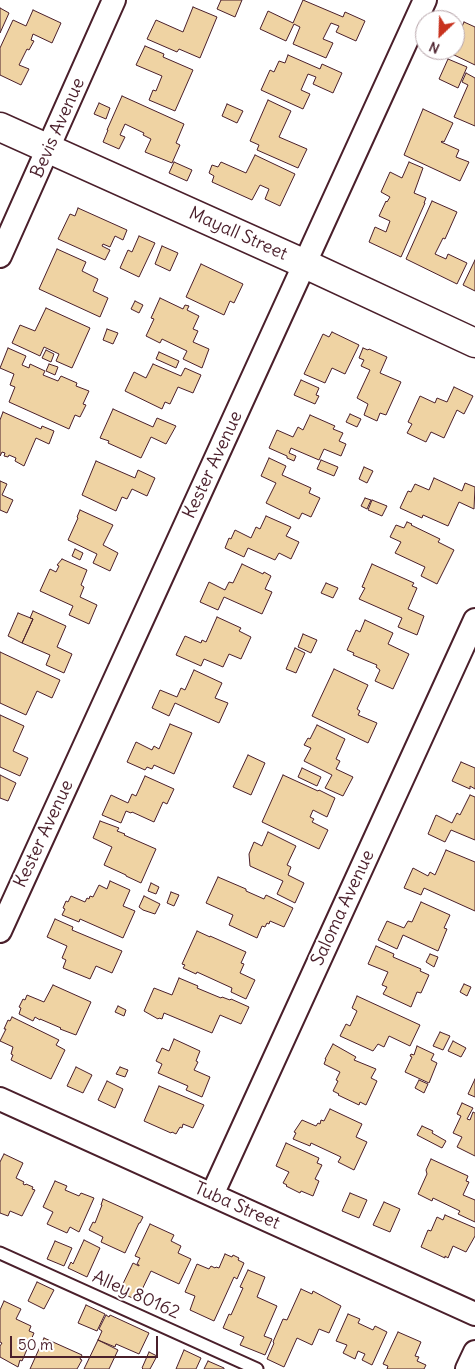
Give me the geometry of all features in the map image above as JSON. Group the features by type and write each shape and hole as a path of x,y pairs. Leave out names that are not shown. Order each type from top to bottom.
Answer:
{"street":[{"name":"Bevis Avenue","path":"0,256 114,0"},
{"name":"Kester Avenue","path":"0,930 425,0"},
{"name":"Mayall Street","path":"0,127 305,264 475,343"},
{"name":"Saloma Avenue","path":"212,1195 475,620"},
{"name":"Tuba Street","path":"0,1099 475,1314"},
{"path":"467,1369 475,1352"}],"lane":[{"name":"Alley 80162","path":"0,1253 257,1369"}],"building":[{"path":"221,0 242,0 235,17 217,9"},
{"path":"303,0 343,17 345,12 365,21 356,41 336,32 339,26 331,23 323,39 333,43 326,58 293,44 300,27 294,24 286,41 260,29 268,11 293,23"},
{"path":"193,7 217,17 200,58 179,49 177,52 147,39 156,20 183,32"},
{"path":"0,8 9,13 0,33"},
{"path":"33,10 61,23 52,43 33,34 31,40 34,41 29,50 27,49 19,65 29,69 21,85 0,75 0,48 13,20 26,26"},
{"path":"465,22 475,27 475,65 465,60"},
{"path":"145,46 164,54 163,57 193,70 175,111 149,100 153,90 156,91 162,76 136,65"},
{"path":"288,55 320,69 322,64 342,73 333,93 313,84 316,77 308,74 301,90 310,94 303,109 261,90 270,70 274,72 279,61 285,63"},
{"path":"448,60 467,67 458,88 439,79"},
{"path":"466,73 475,78 475,126 454,117 468,85 462,82"},
{"path":"122,96 184,124 176,143 180,145 172,163 145,152 151,139 143,135 144,133 125,124 120,135 125,137 119,149 103,142"},
{"path":"268,100 291,111 279,137 307,149 298,168 257,150 259,145 250,141"},
{"path":"99,103 110,108 106,119 94,114"},
{"path":"227,104 243,111 237,123 222,116"},
{"path":"423,109 453,123 444,142 441,142 459,150 456,157 469,162 460,181 404,155"},
{"path":"255,155 295,174 280,206 265,199 269,189 260,185 252,200 212,182 214,176 209,173 212,165 218,167 221,162 246,173"},
{"path":"174,162 192,170 187,181 169,173"},
{"path":"409,162 423,168 414,193 426,198 401,257 369,242 375,227 386,232 390,221 379,216 390,197 381,192 390,172 402,178"},
{"path":"432,201 457,212 445,239 443,238 435,254 446,259 448,254 467,263 457,284 406,259"},
{"path":"78,208 127,230 123,240 115,236 110,247 103,244 102,246 110,250 105,260 58,239 70,214 75,216"},
{"path":"139,236 155,243 139,277 120,268 128,250 132,252"},
{"path":"162,246 178,253 170,271 155,264"},
{"path":"57,249 86,262 82,271 98,279 93,291 108,298 100,317 39,289"},
{"path":"475,260 475,291 463,285"},
{"path":"201,264 243,284 234,303 230,301 224,315 186,297"},
{"path":"160,298 183,309 185,305 189,306 187,310 199,316 193,329 198,331 193,342 209,349 202,368 183,359 187,351 162,339 160,343 146,336 154,319 151,318"},
{"path":"135,301 143,305 139,313 131,309"},
{"path":"46,308 90,328 72,368 56,361 59,354 44,347 40,356 12,343 20,325 35,331"},
{"path":"107,329 118,333 113,344 103,340"},
{"path":"332,332 359,345 345,374 332,368 325,383 304,374 323,334 329,337"},
{"path":"8,348 26,356 22,365 29,368 30,364 45,371 43,375 58,381 61,376 77,383 76,386 89,391 83,404 86,405 80,417 75,415 69,429 9,402 15,387 10,385 14,374 0,368"},
{"path":"363,348 387,357 380,373 401,382 386,415 380,413 377,421 364,415 368,404 357,398 370,370 361,366 364,360 359,358"},
{"path":"46,350 54,354 51,362 42,358"},
{"path":"159,352 179,361 176,368 156,359"},
{"path":"49,364 58,367 55,375 46,371"},
{"path":"153,364 181,376 185,368 201,375 193,393 178,387 170,404 165,402 162,409 125,391 134,372 146,378"},
{"path":"301,380 319,388 316,395 319,396 315,404 294,395"},
{"path":"454,387 473,396 464,414 457,410 444,438 431,432 426,442 407,433 412,424 408,422 420,396 435,403 437,398 447,402"},
{"path":"113,409 153,427 157,418 176,426 166,444 151,437 141,458 100,438"},
{"path":"3,412 41,429 42,426 54,431 49,444 36,438 24,466 15,461 16,458 9,455 8,457 4,456 5,453 2,452 0,456 0,420"},
{"path":"350,414 361,419 357,427 346,422"},
{"path":"310,415 335,426 333,429 343,433 339,441 346,444 341,456 324,449 319,460 291,448 289,453 296,456 294,461 269,448 277,430 293,437 298,427 303,430"},
{"path":"269,458 286,466 282,475 311,488 309,493 320,498 311,517 302,513 299,519 266,503 276,483 261,476"},
{"path":"321,460 338,467 334,476 317,469"},
{"path":"96,461 135,478 138,470 155,478 147,496 132,489 127,499 122,497 116,511 82,495"},
{"path":"364,467 373,471 367,483 359,479"},
{"path":"434,478 462,491 465,483 475,487 474,509 459,502 448,526 423,515 422,518 400,508 408,491 411,492 415,484 429,490"},
{"path":"0,481 7,484 2,495 13,500 7,513 0,510"},
{"path":"365,498 371,500 367,509 361,506"},
{"path":"372,500 387,506 382,516 368,510"},
{"path":"80,510 113,525 103,545 118,553 110,571 93,563 97,554 68,540"},
{"path":"266,516 291,527 286,536 299,542 291,559 279,553 275,560 248,548 244,557 225,548 235,530 251,538 256,527 260,529"},
{"path":"407,522 440,539 438,542 454,550 437,584 421,576 425,567 395,553 401,542 390,537 396,525 404,528"},
{"path":"75,549 83,553 80,560 72,556"},
{"path":"62,559 87,570 81,585 84,587 80,597 97,605 89,624 69,615 73,606 40,591 50,569 56,572 59,566 57,565"},
{"path":"242,564 271,576 265,589 272,592 262,614 224,597 218,610 200,602 209,582 225,590 229,582 233,583"},
{"path":"372,564 414,583 412,586 417,588 408,609 424,616 417,635 398,627 402,618 359,599 365,588 362,587"},
{"path":"326,583 338,588 333,598 321,593"},
{"path":"33,611 66,626 57,647 72,654 64,673 46,665 50,655 22,643 33,619 30,618"},
{"path":"18,613 33,619 22,643 8,636"},
{"path":"217,617 241,628 239,631 251,637 241,659 229,654 223,667 204,659 201,666 176,655 185,636 201,643 202,640 206,642"},
{"path":"365,620 393,633 388,644 409,654 393,689 375,681 380,670 376,667 377,665 353,655 354,653 347,650 356,630 360,632"},
{"path":"303,634 317,640 311,653 298,647"},
{"path":"295,648 305,653 296,673 286,669"},
{"path":"0,652 60,680 52,698 37,691 26,715 0,703"},
{"path":"334,669 368,685 357,709 360,711 358,715 377,723 368,743 312,716"},
{"path":"194,670 222,683 215,698 228,703 219,723 175,703 169,716 152,708 160,690 177,697 181,688 185,690"},
{"path":"0,715 24,726 13,751 28,758 20,776 0,767"},
{"path":"170,724 192,733 174,774 154,765 152,769 147,767 145,770 127,762 136,742 152,750 154,746 159,749"},
{"path":"317,725 345,739 336,759 340,761 336,769 353,777 343,796 325,788 332,775 304,761 311,748 304,745 308,738 310,739"},
{"path":"248,755 265,763 251,795 233,787"},
{"path":"461,762 475,768 475,789 470,786 470,789 452,781"},
{"path":"302,768 321,777 317,786 298,777"},
{"path":"0,775 16,783 8,801 0,798"},
{"path":"283,775 335,798 327,817 313,810 310,817 314,819 312,822 328,830 319,849 262,822"},
{"path":"145,776 174,789 167,804 163,802 154,822 126,811 121,823 102,815 111,795 128,803 132,794 136,796"},
{"path":"470,795 475,797 475,840 451,830 445,842 428,834 436,815 452,823 457,813 460,815"},
{"path":"100,821 119,828 117,831 124,835 156,849 141,883 104,865 112,847 93,838"},
{"path":"268,832 296,846 287,865 291,867 288,875 304,883 295,903 277,894 283,881 250,866 249,854 254,842 262,846"},
{"path":"446,850 475,862 475,911 424,888 421,895 404,888 413,868 428,876 430,872 435,875"},
{"path":"218,877 264,899 266,895 293,908 284,927 270,921 265,927 262,926 257,938 229,925 233,915 206,903"},
{"path":"110,881 130,890 123,906 135,911 123,938 80,919 79,922 62,915 66,901 68,902 71,896 85,902 90,896 93,897 99,885 107,889"},
{"path":"151,883 159,887 156,894 148,891"},
{"path":"171,892 179,895 174,906 167,903"},
{"path":"144,896 160,904 155,914 139,907"},
{"path":"421,902 450,915 444,928 447,929 438,951 403,935 397,949 378,940 387,921 404,928 408,921 412,922"},
{"path":"55,919 73,927 72,930 122,951 112,973 96,966 90,979 63,968 66,960 62,958 67,946 47,937"},
{"path":"197,931 246,952 241,963 244,964 240,973 255,980 246,999 231,992 232,988 197,972 196,974 183,968 185,965 182,964"},
{"path":"376,946 394,954 393,957 421,969 420,971 429,975 421,993 417,992 411,1007 383,994 387,987 382,985 388,972 368,964"},
{"path":"430,954 438,957 434,967 426,962"},
{"path":"179,978 221,998 231,999 249,1007 241,1024 220,1015 212,1033 164,1013 162,1019 158,1019 144,1011 154,988 172,995"},
{"path":"464,984 471,987 467,996 460,992"},
{"path":"53,985 91,1002 76,1035 35,1017 33,1021 19,1014 21,1008 19,1007 27,995 44,1002"},
{"path":"357,996 420,1025 410,1046 389,1036 384,1047 378,1044 373,1051 340,1036 346,1024 350,1026 357,1011 352,1008"},
{"path":"118,1006 126,1010 124,1016 115,1012"},
{"path":"12,1017 59,1040 56,1045 65,1050 51,1079 11,1060 13,1047 0,1041 8,1020 10,1021"},
{"path":"440,1032 450,1036 443,1050 433,1046"},
{"path":"174,1039 200,1051 194,1070 210,1077 202,1097 186,1090 188,1086 158,1073 162,1064 156,1061 162,1048 169,1051"},
{"path":"453,1041 466,1048 461,1057 448,1051"},
{"path":"333,1044 356,1057 354,1060 376,1069 371,1078 377,1081 366,1105 360,1102 359,1105 333,1091 340,1072 324,1064"},
{"path":"417,1046 434,1054 431,1060 437,1063 429,1083 405,1072 412,1057 410,1056 411,1054 414,1055"},
{"path":"76,1067 92,1075 83,1093 67,1086"},
{"path":"120,1067 128,1070 125,1077 116,1074"},
{"path":"475,1079 475,1097 468,1094"},
{"path":"419,1080 428,1084 424,1093 415,1088"},
{"path":"107,1081 123,1089 115,1108 98,1100"},
{"path":"159,1086 204,1105 193,1128 183,1124 176,1134 144,1121"},
{"path":"462,1103 473,1108 467,1119 470,1120 473,1112 475,1113 475,1156 457,1147 462,1137 453,1133 461,1116 457,1114"},
{"path":"330,1109 362,1124 356,1137 367,1142 354,1170 338,1162 341,1157 311,1143 310,1146 293,1139 296,1133 294,1132 302,1120 316,1126 318,1123 320,1124 321,1120 324,1121"},
{"path":"422,1126 433,1131 432,1133 446,1141 442,1148 417,1135"},
{"path":"286,1143 319,1158 317,1163 322,1165 315,1179 319,1181 313,1196 301,1191 300,1193 283,1183 289,1172 276,1166"},
{"path":"4,1154 23,1163 16,1178 35,1190 22,1216 10,1211 8,1216 0,1213 0,1162"},
{"path":"431,1159 468,1176 466,1181 469,1182 463,1195 475,1200 475,1222 458,1214 460,1211 433,1198 432,1201 418,1194"},
{"path":"55,1181 67,1186 65,1190 79,1196 81,1193 94,1198 79,1232 70,1227 67,1233 47,1224 53,1212 43,1207"},
{"path":"350,1193 367,1200 359,1218 342,1211"},
{"path":"103,1199 143,1217 125,1253 101,1242 103,1237 89,1230 93,1222 95,1223"},
{"path":"384,1202 400,1209 390,1232 373,1225"},
{"path":"445,1215 475,1228 475,1236 466,1252 453,1246 448,1258 421,1247 428,1230 431,1231 437,1217 443,1220"},
{"path":"150,1224 174,1235 171,1241 181,1246 178,1253 191,1259 179,1284 151,1271 137,1300 119,1292 133,1263 139,1266 137,1264 140,1258 135,1256"},
{"path":"84,1240 100,1248 87,1277 68,1268 71,1262 73,1264"},
{"path":"55,1241 72,1248 64,1266 47,1259"},
{"path":"225,1254 232,1257 233,1255 244,1263 237,1279 234,1277 214,1321 190,1310 195,1296 185,1292 197,1264 209,1269 211,1266 219,1268"},
{"path":"248,1270 265,1277 257,1297 277,1306 264,1336 272,1339 265,1355 240,1345 244,1337 223,1328 243,1288 240,1287"},
{"path":"37,1282 54,1290 44,1309 28,1301"},
{"path":"301,1289 312,1294 313,1291 341,1306 329,1333 319,1329 312,1345 297,1338 284,1367 267,1359 283,1319 287,1320"},
{"path":"4,1301 21,1309 16,1319 31,1326 29,1331 34,1333 18,1367 0,1357 0,1346 2,1343 0,1342 0,1310"},
{"path":"86,1305 105,1314 97,1331 78,1323"},
{"path":"348,1314 360,1319 358,1323 373,1330 375,1326 387,1332 372,1365 362,1360 365,1354 358,1351 355,1359 343,1353 347,1345 336,1341"},
{"path":"106,1315 109,1317 110,1315 149,1333 139,1354 116,1344 115,1347 98,1340 102,1331 99,1329"},
{"path":"398,1332 421,1342 415,1356 419,1357 417,1361 426,1365 424,1369 387,1369 388,1366 383,1364"},
{"path":"44,1338 82,1355 80,1359 82,1360 77,1369 30,1369"},
{"path":"98,1340 118,1350 109,1369 84,1369"},
{"path":"184,1350 201,1358 196,1369 176,1369"},
{"path":"149,1352 157,1356 150,1369 143,1369 142,1368"},
{"path":"208,1361 224,1368 224,1369 204,1369"}]}
